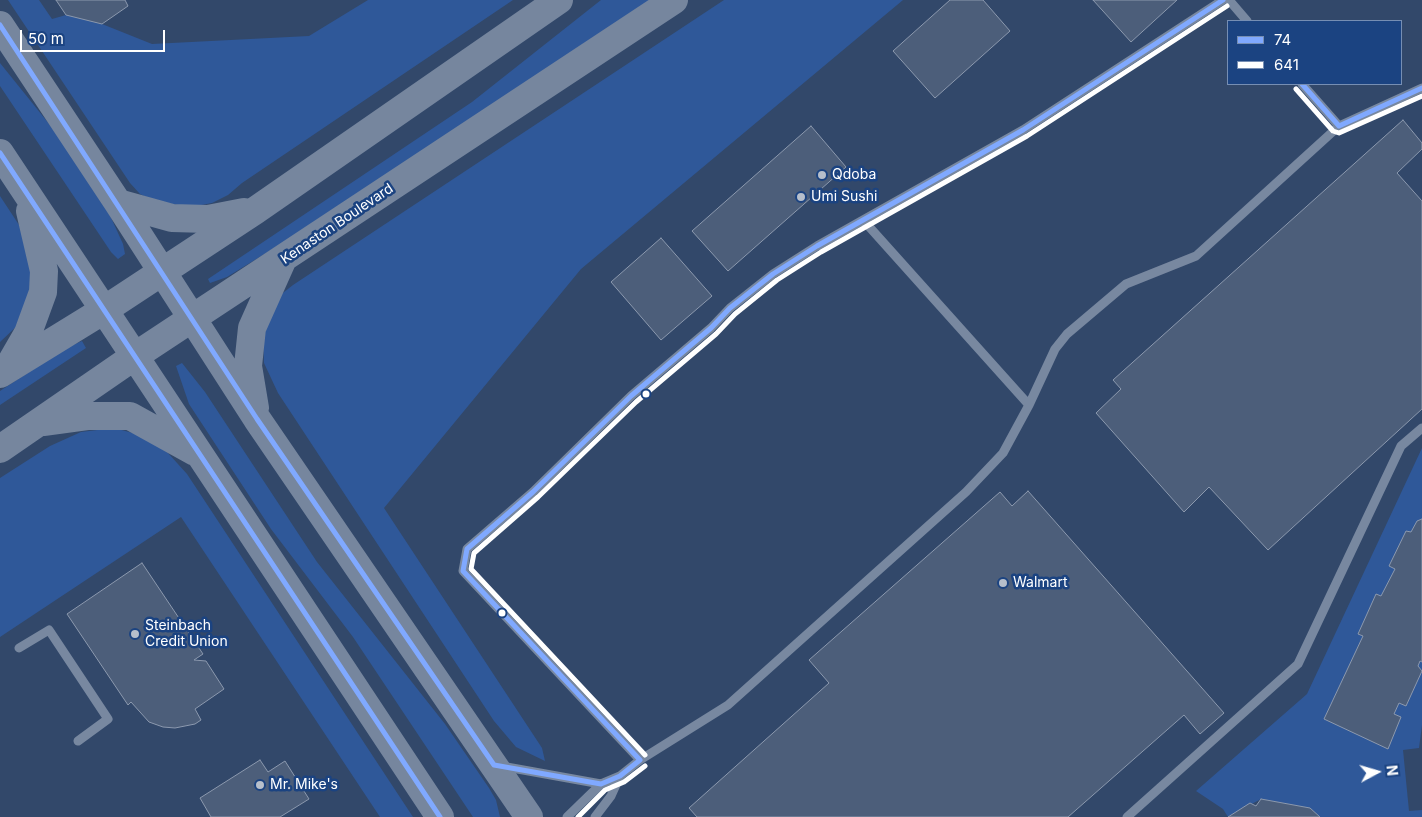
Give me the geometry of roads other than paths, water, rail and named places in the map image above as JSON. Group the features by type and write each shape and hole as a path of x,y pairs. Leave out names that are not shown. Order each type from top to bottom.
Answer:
{"main road":[{"path":"3,372 104,310 256,210 559,0"},
{"name":"Kenaston Boulevard","path":"0,449 135,356 674,0"},
{"path":"0,25 118,203 257,419 529,817"},
{"path":"0,154 440,817"},
{"path":"3,372 28,333 43,292 44,271 25,190"},
{"path":"118,203 172,218 208,219 256,210"},
{"path":"257,419 248,366 252,328 282,260"},
{"path":"38,423 89,416 130,416 198,454"}],"lane":[{"path":"640,760 463,571 467,549 533,492 631,396 711,328 730,308 773,274 817,246 1023,130 1223,0"},
{"path":"1229,0 1246,20"},
{"path":"1303,85 1339,126"},
{"path":"566,817 601,784 620,776 640,760 728,705 966,492 1003,453 1029,405 1055,349 1067,334 1126,284 1196,256 1339,126 1422,88"},
{"path":"864,221 1029,405"},
{"path":"1127,817 1298,664 1401,446 1422,428"},
{"path":"19,648 49,630 108,719 78,741"},
{"path":"494,765 601,784"},
{"path":"595,817 611,796 620,776"}],"place":[{"name":"Qdoba","path":"822,175"},
{"name":"Umi Sushi","path":"801,197"},
{"name":"Walmart","path":"1003,583"},
{"name":"Steinbach Credit Union","path":"135,634"},
{"name":"Mr. Mike's","path":"260,785"}]}
